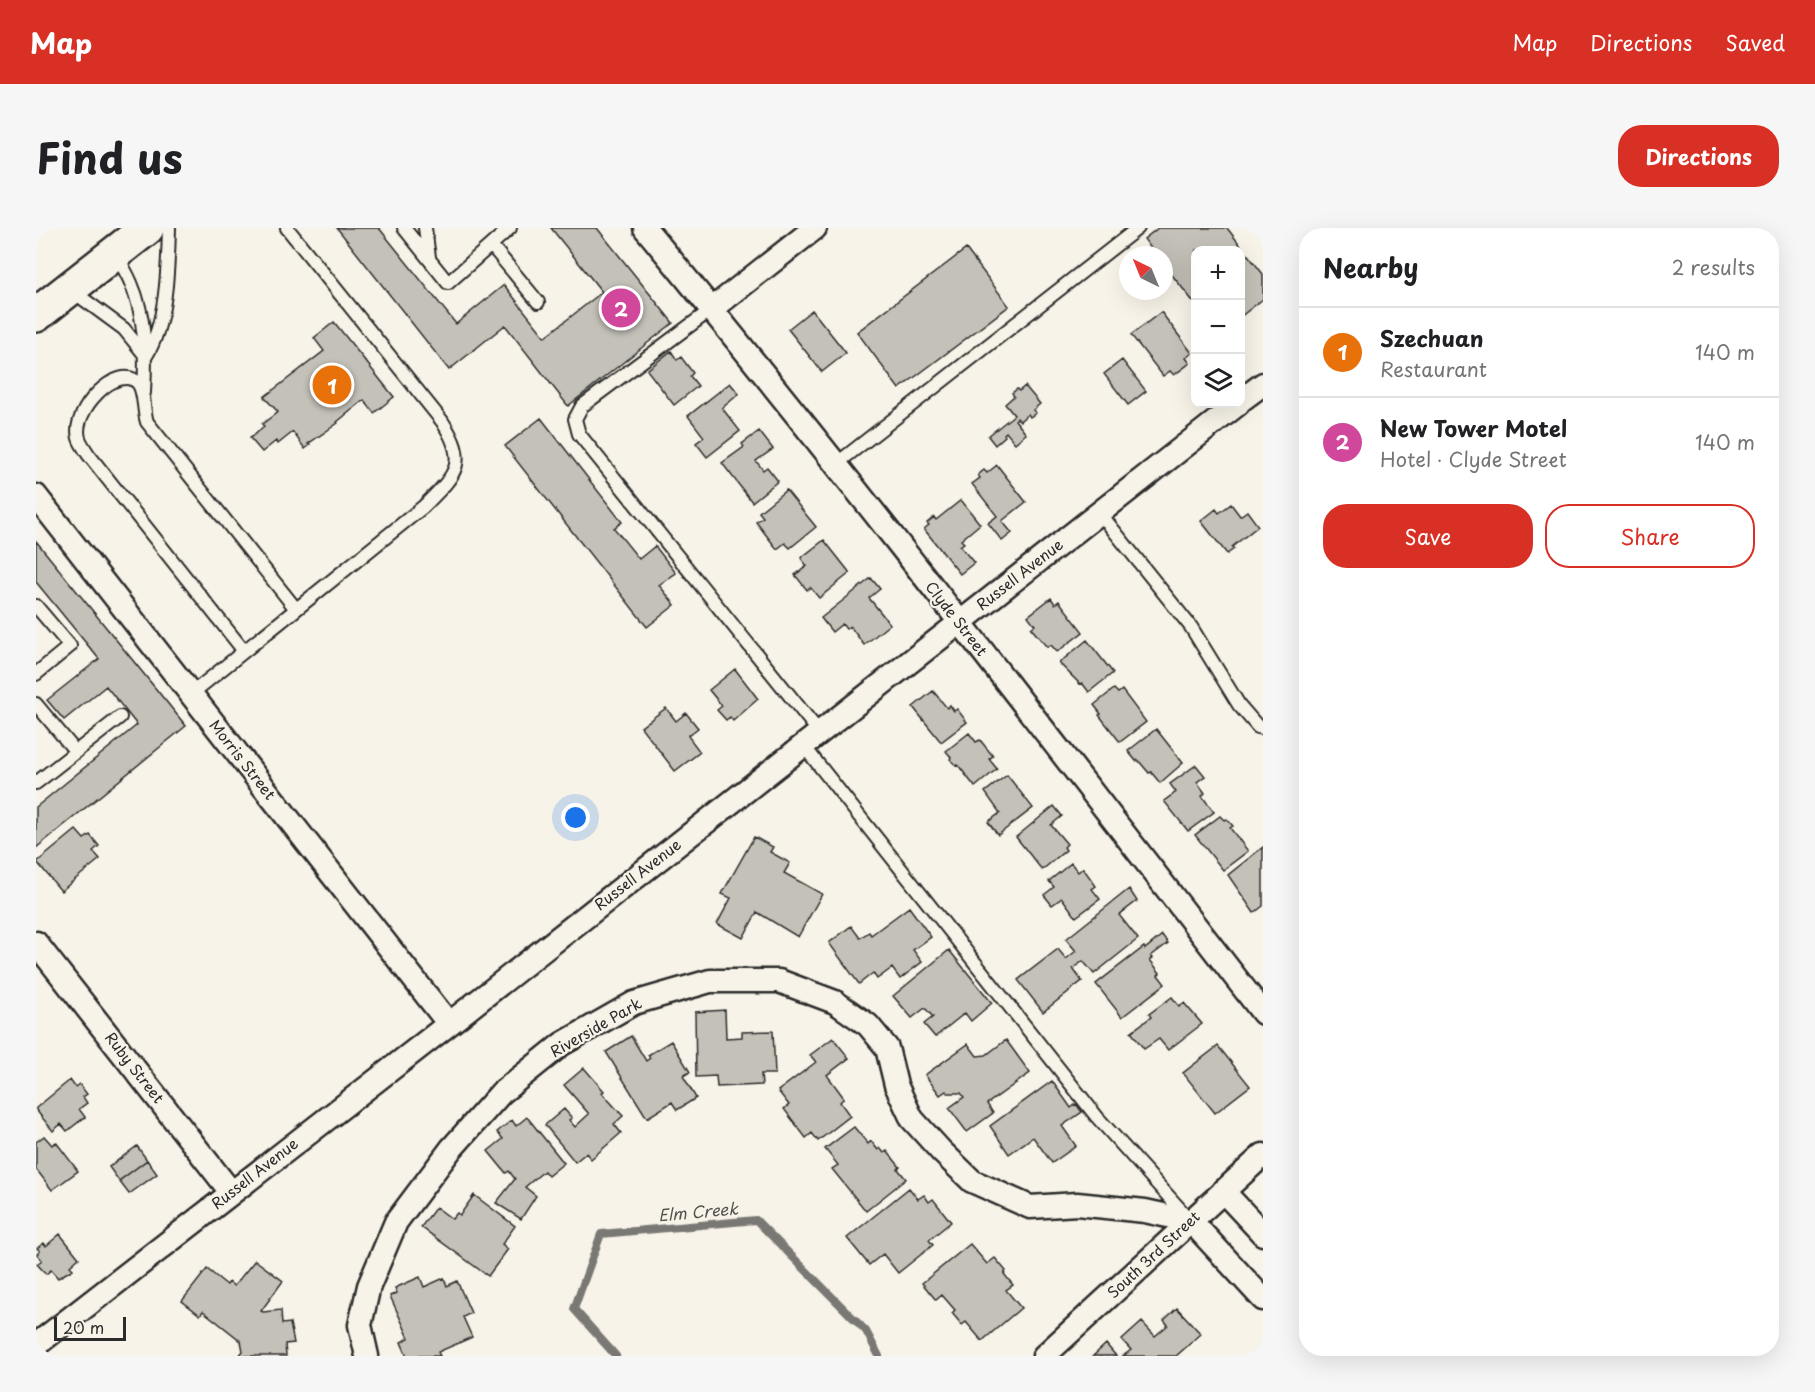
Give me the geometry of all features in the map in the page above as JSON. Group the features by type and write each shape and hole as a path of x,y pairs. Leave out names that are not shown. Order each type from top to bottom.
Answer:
{"main road":[{"path":"36,315 147,228"}],"street":[{"name":"Clyde Street","path":"645,228 712,309 959,622 1263,1012"},
{"path":"712,309 815,228"},
{"name":"Russell Avenue","path":"1245,398 1263,384"},
{"name":"Russell Avenue","path":"36,1345 449,1024 1231,408"},
{"name":"Morris Street","path":"36,496 449,1024"},
{"name":"Ruby Street","path":"36,943 231,1192"},
{"name":"Riverside Park","path":"367,1356 360,1325 369,1286 396,1222 451,1149 501,1093 562,1044 634,1003 710,981 779,981 835,1002 868,1024 887,1048 896,1085 912,1119 972,1181 1030,1206 1077,1204 1145,1211 1191,1221"},
{"name":"South 3rd Street","path":"1044,1356 1263,1155"},
{"path":"1223,1191 1263,1234"},
{"path":"1191,1221 1263,1299"}],"lane":[{"path":"146,356 155,342 159,323 166,280 169,228"},
{"path":"191,694 423,507 447,482 457,467 458,454 450,432 287,228"},
{"path":"404,228 448,283 510,228"},
{"path":"425,228 429,258"},
{"path":"835,465 1138,228"},
{"path":"491,245 538,302"},
{"path":"115,253 132,284 141,319 146,356 142,406 147,422 296,609"},
{"path":"70,289 124,329 146,356"},
{"path":"712,309 582,406 575,419 579,435 1097,1117 1191,1221"},
{"path":"144,395 137,382 130,378 102,387 83,409 79,423 79,437 88,454 244,651"},
{"path":"1099,512 1191,627 1239,705 1258,727 1263,728"},
{"path":"36,606 70,646 36,674"},
{"path":"36,704 76,752"},
{"path":"36,783 120,717"}],"building":[{"path":"337,228 379,228 456,324 504,285 545,337 602,292 551,228 597,228 673,323 568,406 505,325 449,370"},
{"path":"1158,228 1227,228 1241,246 1191,246 1191,299 1173,276 1173,246 1149,246 1144,239"},
{"path":"966,249 1009,306 899,389 857,332"},
{"path":"1245,251 1263,274 1263,299 1245,313"},
{"path":"812,310 846,353 822,372 788,329"},
{"path":"1161,312 1191,352 1186,358 1190,363 1174,375 1170,371 1163,376 1131,335"},
{"path":"334,322 394,397 374,413 364,400 338,423 308,444 310,445 305,449 293,432 278,444 276,441 262,452 250,438 264,427 262,424 278,412 264,397 324,351 314,338"},
{"path":"671,351 677,360 681,357 693,373 690,376 698,386 674,405 647,370"},
{"path":"1122,360 1146,391 1128,405 1104,374"},
{"path":"730,383 739,394 722,408 740,431 707,457 696,443 704,437 688,416"},
{"path":"1025,386 1040,404 1033,410 1036,413 1030,417 1028,414 1020,421 1017,418 1015,420 1026,434 1015,443 1006,432 1005,436 995,445 988,436 1014,415 1005,404 1014,396 1012,393"},
{"path":"541,418 622,522 614,528 639,559 655,546 676,573 659,585 675,605 647,627 505,446"},
{"path":"759,431 773,449 756,461 763,470 767,467 778,481 752,502 722,463 744,447 742,444"},
{"path":"997,465 1026,502 1002,521 1012,533 1002,541 988,523 997,516 972,484 980,478 978,475 984,470 987,473"},
{"path":"786,490 816,527 790,548 785,543 777,549 756,522 763,517 759,512"},
{"path":"961,500 980,524 961,540 964,543 960,546 974,563 960,574 924,529 934,517 936,520"},
{"path":"1231,504 1240,516 1247,511 1258,526 1232,547 1234,549 1227,554 1201,521 1216,509 1219,513"},
{"path":"824,540 850,573 819,598 810,587 807,590 795,575 807,566 801,558"},
{"path":"36,541 186,726 36,848 36,807 137,725 106,686 64,720 47,700 99,659 36,582"},
{"path":"871,578 880,589 869,598 890,624 864,645 850,626 846,629 842,624 832,632 821,618"},
{"path":"1051,598 1055,604 1059,601 1083,632 1057,652 1051,645 1047,647 1031,628 1035,625 1028,616"},
{"path":"1087,640 1113,673 1089,692 1059,663"},
{"path":"735,669 758,699 733,721 730,717 726,720 717,710 722,706 709,690"},
{"path":"1114,689 1118,693 1122,690 1146,722 1120,742 1094,705"},
{"path":"933,691 947,708 950,705 954,711 957,709 967,722 941,742 913,707"},
{"path":"666,708 676,721 686,713 698,728 688,736 700,752 675,771 641,727"},
{"path":"1156,729 1183,763 1160,783 1128,751"},
{"path":"969,733 976,742 980,740 993,756 989,759 997,769 975,787 958,765 956,766 950,759 946,751"},
{"path":"1196,765 1205,776 1197,782 1205,793 1202,796 1214,812 1188,831 1164,801 1176,792 1170,784"},
{"path":"1007,775 1033,808 998,835 988,822 1000,813 985,792"},
{"path":"1054,806 1062,816 1051,825 1067,844 1064,847 1066,850 1042,870 1016,837"},
{"path":"1220,816 1224,820 1227,819 1233,826 1230,828 1248,851 1223,870 1195,835"},
{"path":"76,830 84,839 90,835 99,846 93,851 100,859 61,891 37,862"},
{"path":"754,837 773,847 770,852 790,863 784,873 822,894 798,937 757,912 743,938 717,924 731,898 722,894"},
{"path":"1263,847 1263,906 1254,913 1228,875"},
{"path":"1071,863 1078,872 1083,868 1096,886 1092,889 1100,899 1076,917 1062,898 1052,905 1044,895 1054,887 1049,881"},
{"path":"1129,889 1137,901 1119,915 1138,939 1094,974 1083,961 1073,969 1082,981 1043,1012 1018,980 1058,949 1066,959 1076,951 1066,939"},
{"path":"909,907 931,937 913,950 922,962 900,979 892,968 877,979 873,973 859,984 829,943 851,926 860,938 869,932 871,935"},
{"path":"1162,935 1168,943 1151,956 1153,958 1150,960 1165,984 1122,1017 1096,984"},
{"path":"949,950 992,1003 971,1021 965,1013 935,1037 924,1024 933,1017 925,1008 912,1018 893,996"},
{"path":"1172,997 1179,1006 1184,1003 1202,1024 1168,1050 1159,1039 1144,1049 1131,1032 1151,1017 1149,1014"},
{"path":"725,1010 726,1038 742,1037 742,1032 773,1031 775,1074 761,1074 762,1085 717,1087 716,1076 696,1077 695,1012"},
{"path":"631,1036 646,1061 650,1058 648,1055 671,1041 690,1072 683,1076 696,1098 677,1110 672,1102 647,1118 606,1052"},
{"path":"833,1038 849,1058 827,1075 844,1098 840,1102 850,1116 818,1141 812,1133 806,1138 784,1109 789,1105 778,1091 816,1062 810,1055"},
{"path":"1006,1040 1030,1073 987,1104 993,1113 967,1132 949,1108 964,1097 961,1093 946,1091 940,1095 925,1075 968,1044 977,1056 986,1055"},
{"path":"1218,1046 1250,1086 1215,1113 1183,1073"},
{"path":"584,1068 623,1116 614,1124 621,1133 591,1159 586,1153 575,1162 545,1125 564,1109 572,1118 569,1120 575,1127 589,1114 564,1085"},
{"path":"70,1080 75,1087 79,1084 87,1094 83,1097 87,1103 79,1109 85,1117 67,1131 61,1124 53,1131 36,1108"},
{"path":"1052,1081 1071,1108 1076,1104 1082,1112 1062,1126 1076,1146 1052,1163 1033,1137 1009,1154 990,1126"},
{"path":"527,1117 564,1163 548,1176 544,1171 525,1187 536,1196 521,1219 496,1203 515,1179 509,1171 506,1173 488,1151 503,1139 497,1132 512,1120 516,1126"},
{"path":"854,1127 868,1144 871,1141 878,1150 880,1148 884,1153 887,1151 906,1179 866,1211 832,1169 838,1165 825,1149"},
{"path":"44,1136 52,1145 56,1142 78,1171 52,1190 36,1169 36,1142"},
{"path":"137,1146 147,1160 119,1181 109,1167"},
{"path":"147,1160 157,1174 129,1194 119,1181"},
{"path":"909,1188 918,1199 924,1195 929,1202 933,1199 951,1222 929,1240 933,1245 898,1273 883,1254 869,1265 847,1238"},
{"path":"474,1195 515,1226 502,1244 508,1249 488,1276 421,1227 436,1207 452,1219 457,1213 460,1215"},
{"path":"60,1234 79,1258 70,1266 73,1269 58,1278 51,1270 46,1274 37,1264 42,1260 37,1254 40,1251 37,1248 44,1243 46,1246"},
{"path":"970,1244 987,1264 995,1258 1006,1271 1004,1274 1013,1285 1006,1290 1021,1308 982,1341 966,1322 962,1325 952,1313 955,1310 942,1295 936,1300 922,1283"},
{"path":"255,1260 283,1281 261,1311 281,1310 282,1324 290,1323 294,1343 285,1344 286,1356 239,1356 243,1351 241,1341 203,1311 200,1315 182,1301 207,1269 227,1285 229,1282 234,1286"},
{"path":"420,1277 424,1287 444,1278 447,1286 457,1281 471,1313 463,1317 472,1337 438,1352 440,1356 407,1356 401,1342 409,1338 390,1296 397,1293 395,1288"},
{"path":"1177,1308 1201,1334 1176,1356 1123,1356 1131,1350 1122,1340 1142,1322 1155,1336 1168,1325 1164,1320"},
{"path":"1106,1344 1116,1356 1093,1356"}],"waterway":[{"name":"Elm Creek","path":"616,1356 574,1309 601,1234 756,1220 866,1331 879,1356"}],"place":[{"name":"New Tower Motel","path":"621,308"},
{"name":"Szechuan","path":"332,385"}]}
